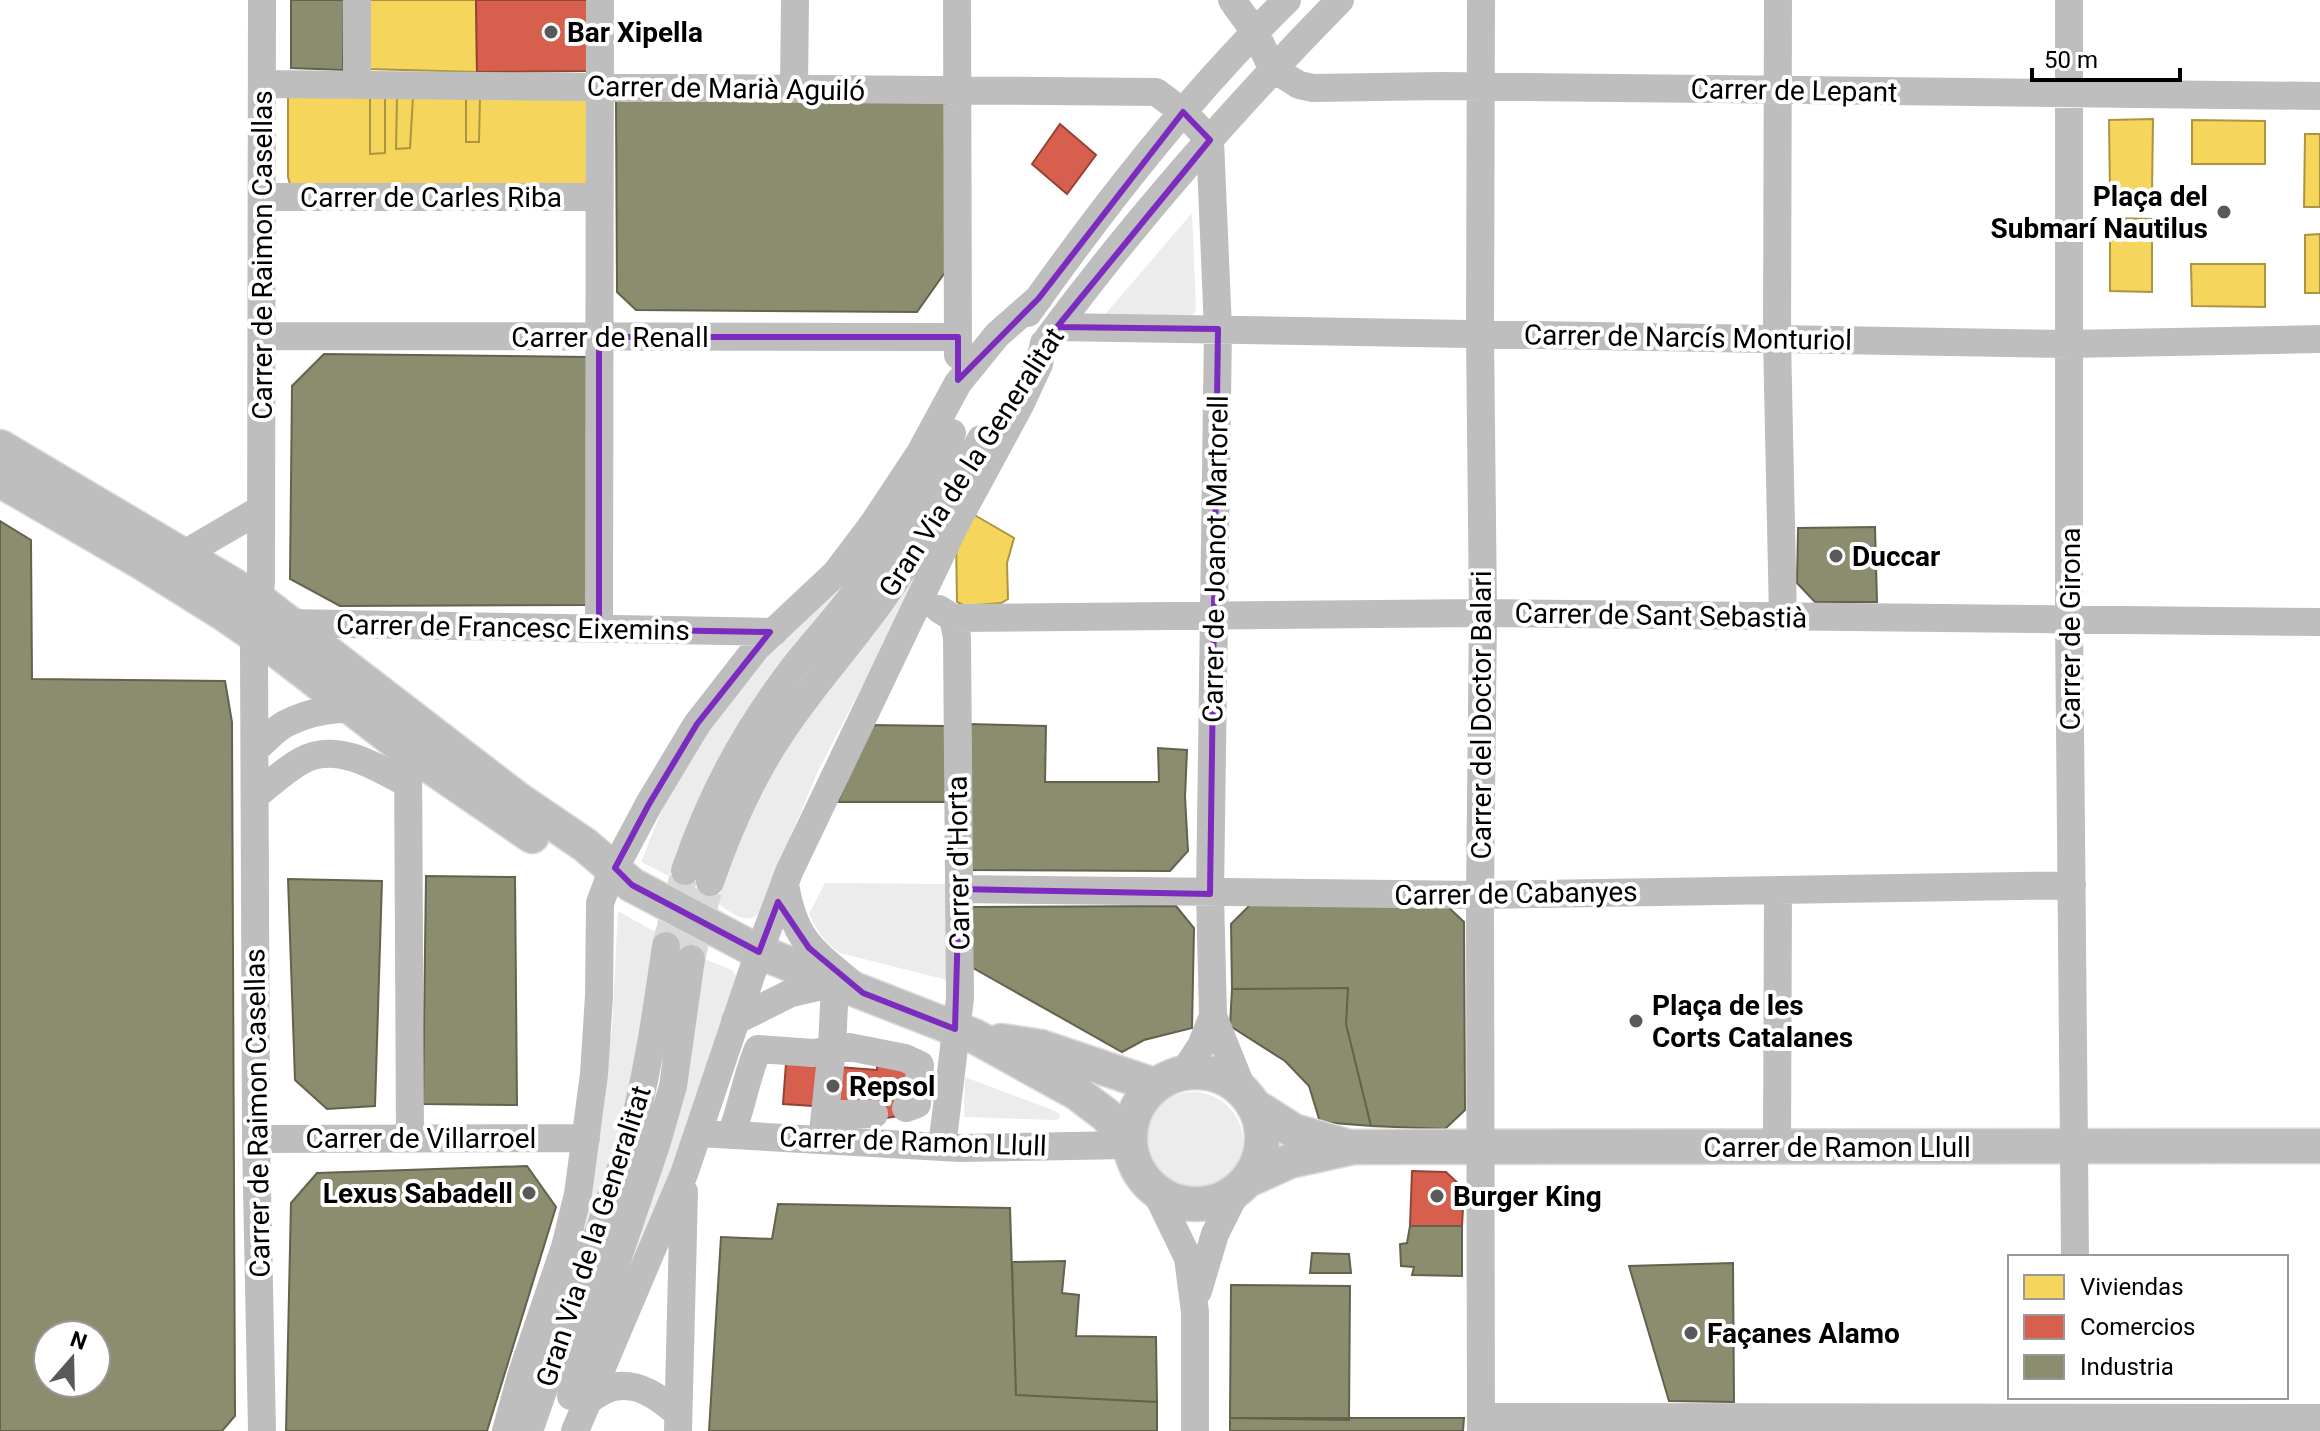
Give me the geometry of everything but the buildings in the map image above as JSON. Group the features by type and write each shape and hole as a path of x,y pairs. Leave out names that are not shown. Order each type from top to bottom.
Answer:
{"main road":[{"path":"0,447 260,601 619,877"},
{"path":"0,480 143,563 254,635 350,707 408,767 565,857 619,877 759,952 965,1033 1077,1093 1106,1115 1128,1142 1139,1172 1156,1192 1170,1199 1193,1204 1217,1201 1290,1161 1354,1147"},
{"path":"965,1033 1041,1047 1169,1079 1206,1072 1247,1096 1294,1131 1354,1147"},
{"path":"1128,1142 1137,1107 1169,1079"},
{"path":"1242,1187 1261,1147 1263,1133 1247,1096"},
{"name":"Carrer de Ramon Llull","path":"1354,1147 2320,1146"}],"street":[{"name":"Carrer de Raimon Casellas","path":"262,0 260,601 254,635 256,1139 262,1431"},
{"path":"357,0 357,85"},
{"path":"599,629 600,0"},
{"path":"794,88 795,0"},
{"path":"957,0 958,383"},
{"path":"1232,0 1255,32 1272,68"},
{"name":"Gran Via de la Generalitat","path":"1287,0 1205,84 1082,236 993,360 922,490 886,548 794,667 747,734 713,798 698,876 771,748 915,552 989,425 1051,335 1131,232 1272,68 1340,0"},
{"name":"Carrer del Doctor Balari","path":"1481,0 1481,1424"},
{"path":"1778,0 1777,339 1783,617"},
{"name":"Carrer de Girona","path":"2069,0 2069,621 2075,1255"},
{"name":"Carrer de Lepant","path":"1272,68 1299,85 1313,88 2320,96"},
{"name":"Carrer de Marià Aguiló","path":"262,84 1156,92 1183,112"},
{"path":"1183,112 1210,140"},
{"name":"Carrer de Joanot Martorell","path":"1210,140 1218,329 1210,894 1213,1016 1247,1096"},
{"name":"Carrer de Carles Riba","path":"262,197 599,197"},
{"path":"506,1431 522,1373 565,1247 578,1194 599,996 600,903 619,877 660,784 697,724 747,659 836,573 920,453 958,383 997,335 1039,298"},
{"name":"Carrer de Narcís Monturiol","path":"1051,335 1218,329 2069,344 2320,339"},
{"path":"575,1431 684,1174 785,884 919,598 1021,403 1051,335"},
{"name":"Carrer de Renall","path":"262,336 958,337"},
{"path":"184,554 261,509"},
{"path":"919,598 955,628"},
{"name":"Carrer de Sant Sebastià","path":"955,628 1214,614 1483,613 2320,622"},
{"name":"Carrer de Francesc Eixemins","path":"254,635 288,623 774,632"},
{"name":"Carrer d'Horta","path":"942,1147 965,1033 960,998 955,628"},
{"path":"255,749 284,725 350,707 383,716 443,754 483,773"},
{"path":"255,796 303,759 338,753 372,764 408,767 410,1138"},
{"path":"785,884 796,927 809,948 849,988"},
{"name":"Carrer de Cabanyes","path":"959,889 1480,895 2072,885"},
{"path":"1777,1147 1778,890"},
{"name":"Gran Via de la Generalitat","path":"529,1431 626,1154 679,953 673,1086 559,1431"},
{"path":"735,1021 791,993 849,988"},
{"path":"849,988 832,1048 824,1127 874,1114"},
{"name":"Carrer de Joanot Martorell","path":"1169,1079 1201,1046 1213,1016"},
{"path":"731,1135 758,1049 813,1053 849,1047 905,1058 920,1065 917,1104 906,1108"},
{"name":"Carrer de Ramon Llull","path":"698,1133 731,1135 824,1127 942,1147 1128,1142"},
{"name":"Carrer de Villarroel","path":"256,1139 586,1138"},
{"path":"678,1423 684,1174"},
{"path":"1195,1312 1207,1255 1222,1217 1242,1187"},
{"path":"1156,1192 1188,1258 1195,1312 1195,1431"},
{"path":"585,1404 598,1391 625,1385 652,1393 678,1423"},
{"path":"1481,1424 1778,1424 2074,1415 2320,1418"}],"highlighted area":[{"path":"1183,112 1210,140 1057,327 1218,329 1210,894 959,889 955,1029 863,993 809,948 778,902 759,952 632,885 615,868 649,804 697,724 770,632 599,629 599,337 958,337 958,380 1039,298"}],"shaded area":[{"path":"1192,213 1196,310 1191,317 1102,318"},
{"path":"914,480 690,822 669,876 641,862 663,807 722,705"},
{"path":"948,521 818,771 758,914 748,918 737,916 717,903 735,847 761,788 788,742"},
{"path":"825,883 950,884 947,980 834,949 809,914"},
{"path":"618,911 657,933 650,990 629,1104 559,1307 594,1146 612,1028"},
{"path":"702,958 732,970 737,977 694,1120 588,1369"},
{"path":"965,1077 1053,1110 1059,1113 1060,1118 964,1117"},
{"path":"1193,1092 1212,1096 1228,1107 1239,1123 1243,1142 1239,1161 1228,1177 1212,1188 1193,1192 1174,1188 1158,1177 1147,1161 1143,1142 1147,1123 1158,1107 1174,1096"}],"tunnel":[{"path":"666,946 685,871"},
{"path":"691,959 710,882"}],"place":[{"name":"Bar Xipella","path":"551,32"},
{"name":"Plaça del Submarí Nautilus","path":"2224,212"},
{"name":"Duccar","path":"1836,556"},
{"name":"Plaça de les Corts Catalanes","path":"1636,1021"},
{"name":"Repsol","path":"833,1086"},
{"name":"Lexus Sabadell","path":"529,1193"},
{"name":"Burger King","path":"1437,1196"},
{"name":"Façanes Alamo","path":"1691,1333"}]}
